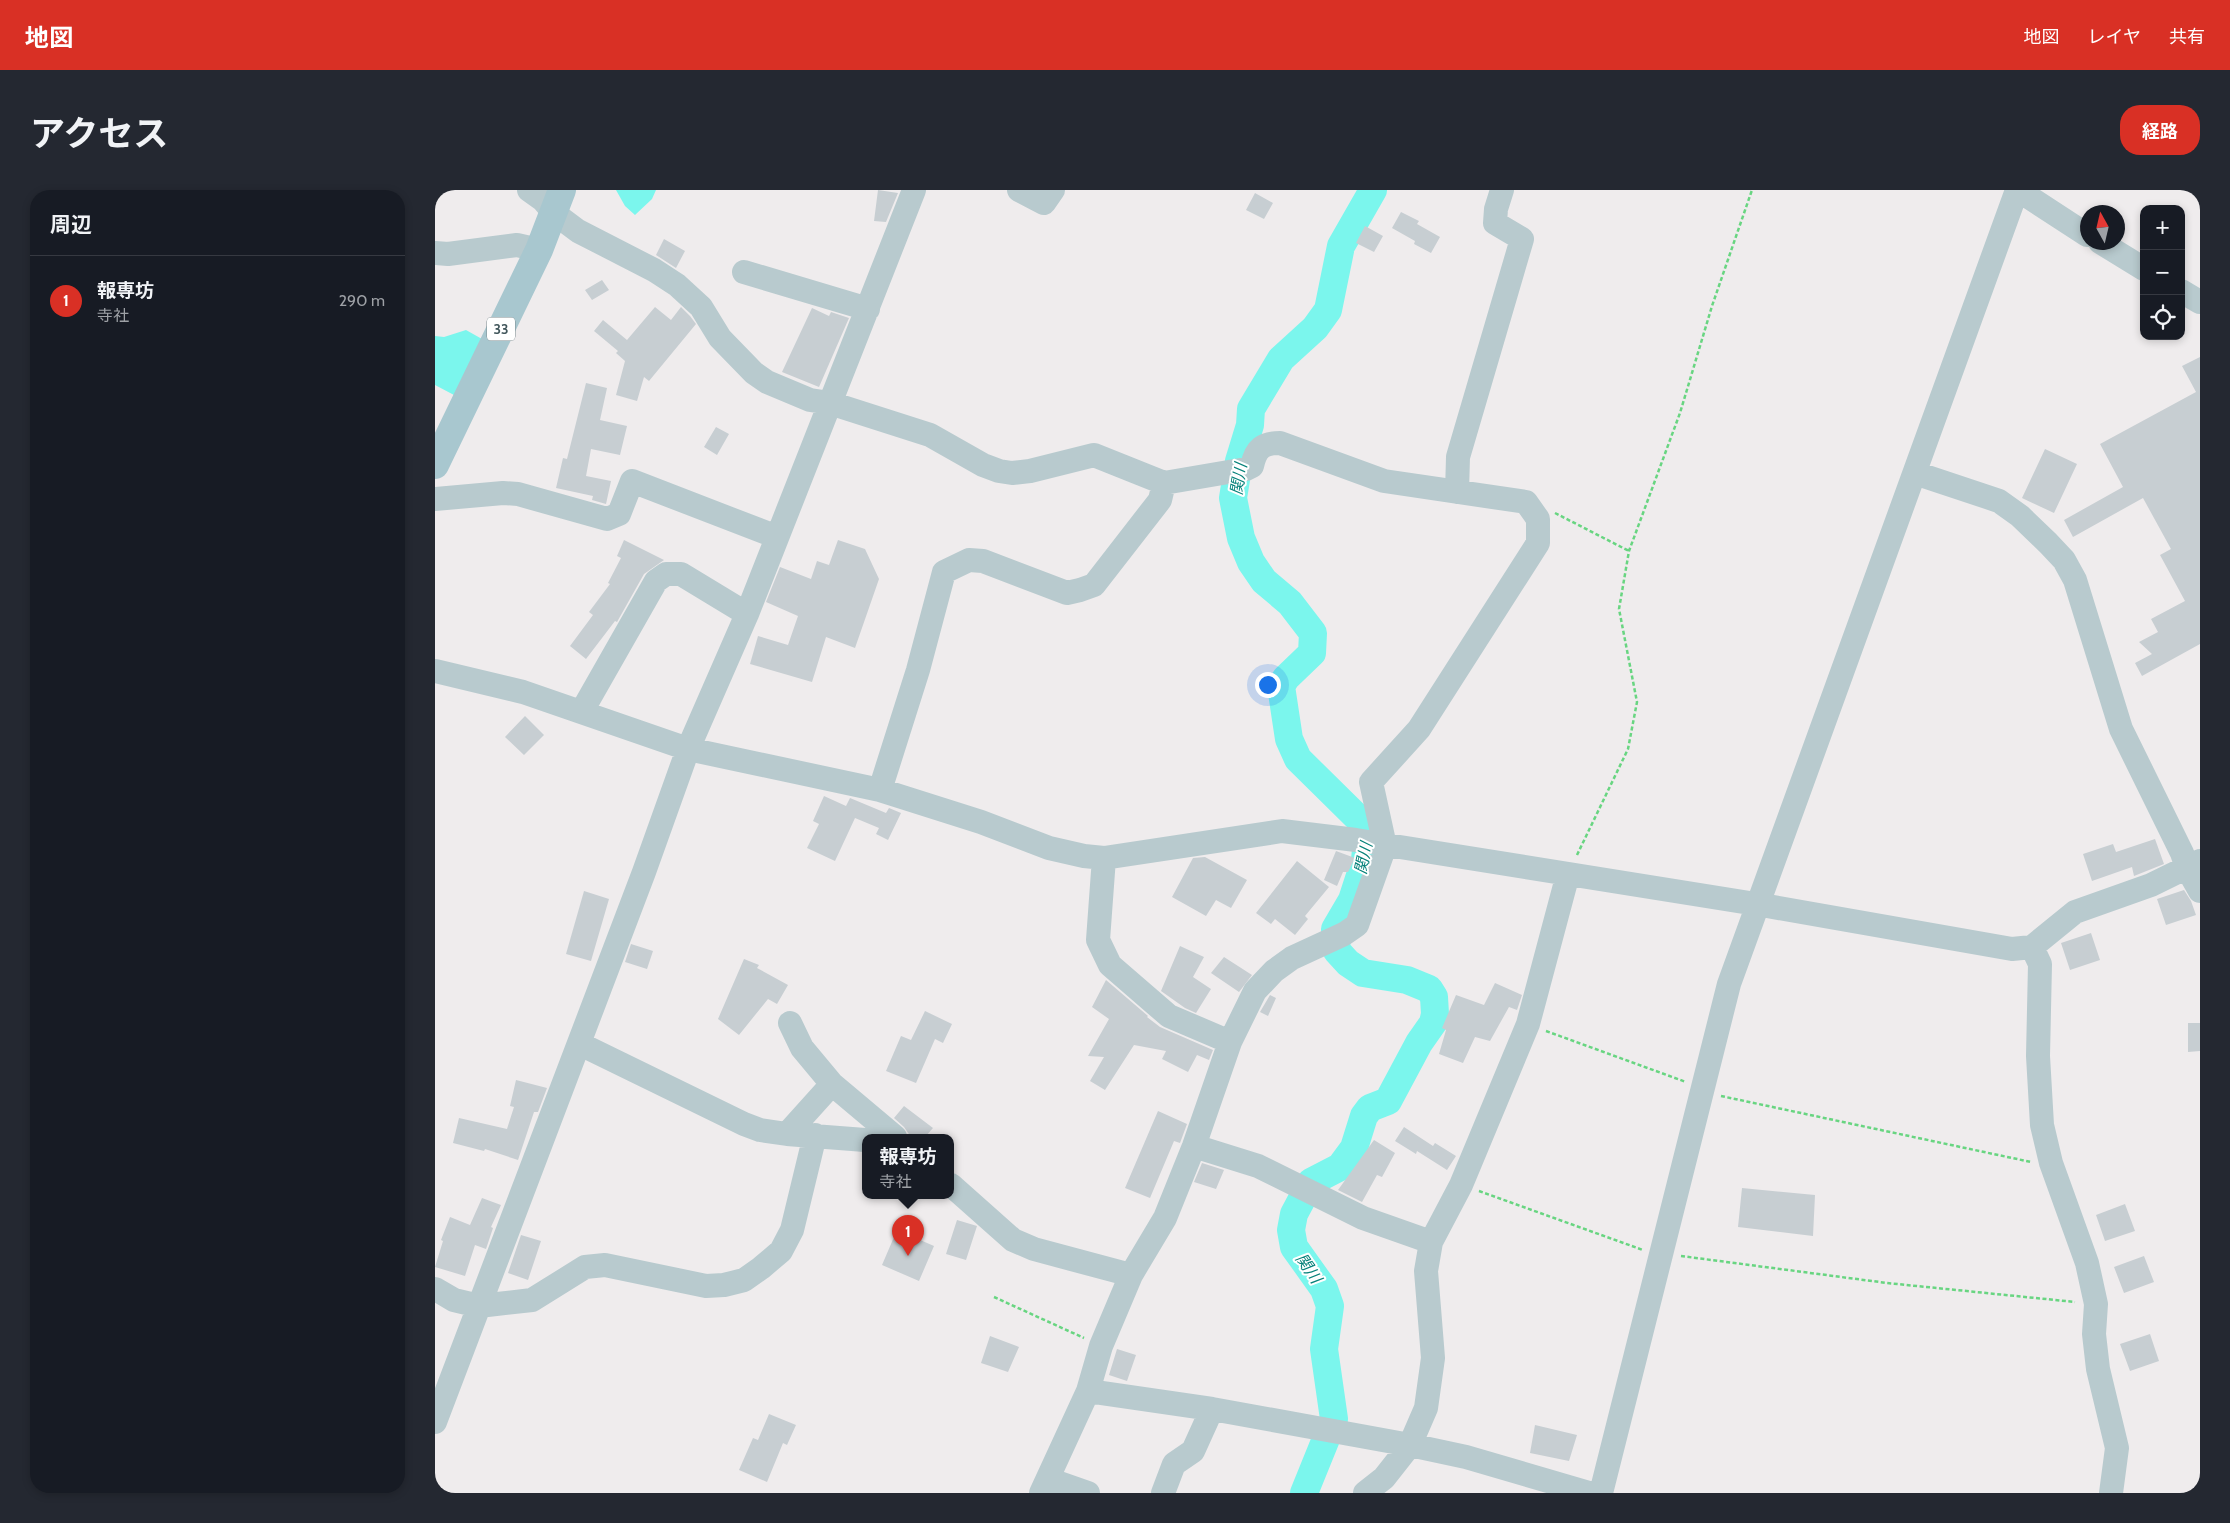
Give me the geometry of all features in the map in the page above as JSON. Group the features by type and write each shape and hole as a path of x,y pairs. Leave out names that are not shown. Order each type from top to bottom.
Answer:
{"main road":[{"name":"33","path":"435,465 539,250 558,201"}],"street":[{"path":"529,190 543,200 558,201 578,231 654,270 677,285 701,307 721,338 761,378 809,400 830,403 930,435 983,465 999,471 1030,471 1094,455 1164,484 1237,471 1252,466 1254,456 1259,447 1269,443 1280,443 1384,481 1526,502 1538,519 1539,543 1419,729 1371,782 1372,843 1357,925 1293,958 1274,971 1255,991 1230,1042 1194,1146 1165,1218 1131,1275 1101,1346 1088,1392 1045,1486 1088,1493"},
{"path":"435,1422 580,1044 688,749 747,614 914,190"},
{"path":"1019,190 1044,203 1053,190"},
{"path":"1457,492 1458,457 1522,239 1495,223 1496,209 1502,190"},
{"path":"1601,1493 1701,1088 1729,984 2017,190 2080,230"},
{"path":"435,253 448,254 517,245 539,250"},
{"path":"2113,250 2140,267"},
{"path":"745,272 868,309"},
{"path":"2185,293 2200,302"},
{"path":"1915,474 1999,501 2020,516 2064,560 2075,580 2121,729 2182,853 2193,864 2200,891"},
{"path":"435,499 503,493 518,494 607,520 619,514 632,481 777,537"},
{"path":"879,790 918,670 944,572 969,560 983,561 1067,594 1094,585 1160,500 1164,484"},
{"path":"582,711 656,581 666,574 681,574 747,614"},
{"path":"435,671 523,692 688,749 879,790 981,822 1049,848 1084,856 1104,858 1282,831 1372,843 1757,904 2012,949 2032,947 2075,912 2151,885 2193,864"},
{"path":"1104,858 1098,940 1105,958 1110,965 1169,1016 1230,1042"},
{"path":"1365,1493 1384,1478 1410,1445 1426,1408 1433,1358 1426,1271 1431,1242 1461,1185 1528,1024 1568,874"},
{"path":"2032,947 2039,964 2038,1056 2043,1125 2051,1163 2087,1264 2096,1304 2094,1334 2098,1369 2117,1448 2111,1493"},
{"path":"790,1023 802,1048 832,1084 891,1134"},
{"path":"580,1044 760,1130 862,1140"},
{"path":"787,1134 832,1084"},
{"path":"435,1289 454,1300 479,1306 532,1300 585,1267 605,1265 706,1286 724,1285 743,1280 781,1251 792,1230 815,1135"},
{"path":"1194,1146 1258,1166 1363,1218 1431,1242"},
{"path":"954,1188 1013,1240 1034,1249 1131,1275"},
{"path":"1088,1392 1212,1408 1410,1445 1466,1457 1589,1493"},
{"path":"1163,1493 1174,1464 1193,1451 1212,1408"}],"path":[{"path":"1568,874 1628,749 1637,702 1619,609 1629,551 1680,413 1712,306 1752,190"},
{"path":"1538,519 1555,513 1629,551"},
{"path":"1528,1024 1714,1094 2038,1163 2051,1163"},
{"path":"1461,1185 1641,1250 1660,1254 1887,1283 2096,1304"},
{"path":"994,1297 1101,1346"}],"water":[{"path":"616,190 656,190 652,199 635,215 625,206"},
{"path":"466,330 482,339 454,395 435,385 435,336 444,337"}],"building":[{"path":"878,190 898,193 886,222 874,221"},
{"path":"1255,193 1273,203 1264,219 1246,210"},
{"path":"1401,212 1419,221 1417,224 1440,237 1431,253 1414,244 1415,241 1392,228"},
{"path":"1365,226 1383,236 1374,252 1356,243"},
{"path":"664,239 685,251 676,268 656,255"},
{"path":"602,280 609,290 592,300 585,290"},
{"path":"655,307 671,320 681,307 696,324 649,381 644,377 637,401 616,395 625,361 616,353 618,351 594,331 603,320 627,340"},
{"path":"812,308 829,316 831,312 849,318 819,387 782,372"},
{"path":"2200,357 2200,644 2142,676 2135,663 2152,654 2139,642 2158,632 2151,619 2185,601 2160,555 2171,549 2143,498 2073,537 2064,520 2123,487 2100,444 2196,392 2182,366"},
{"path":"586,383 607,388 600,420 627,426 620,455 591,449 586,476 611,481 606,504 592,500 593,496 556,488 563,458 567,459"},
{"path":"716,427 729,434 717,455 704,447"},
{"path":"2045,449 2077,464 2054,513 2022,498"},
{"path":"624,540 664,560 644,574 617,622 615,621 586,659 570,646 593,615 589,612 610,584 608,583 621,558 617,556"},
{"path":"838,540 865,549 879,579 855,648 826,637 812,682 750,664 758,636 788,645 798,616 766,602 780,567 811,579 817,561 829,565"},
{"path":"525,716 544,735 524,755 505,737"},
{"path":"824,796 846,806 850,798 886,813 889,808 901,813 888,840 876,834 879,828 855,818 835,861 807,848 819,824 813,821"},
{"path":"2155,839 2164,864 2134,876 2132,867 2092,881 2083,854 2113,844 2116,852"},
{"path":"1336,851 1355,858 1348,872 1343,872 1337,886 1324,880"},
{"path":"1205,857 1247,880 1231,908 1216,900 1206,916 1172,897 1193,858"},
{"path":"1297,861 1329,887 1305,916 1308,919 1295,935 1275,919 1271,924 1256,913"},
{"path":"2184,890 2191,901 2196,915 2166,925 2157,899"},
{"path":"584,891 609,899 591,961 566,954"},
{"path":"2091,933 2100,960 2070,970 2061,943"},
{"path":"631,944 653,951 647,969 625,962"},
{"path":"1180,946 1204,957 1193,977 1211,989 1196,1013 1185,1008 1161,991"},
{"path":"1224,957 1252,975 1239,992 1211,973"},
{"path":"744,959 759,965 757,968 788,985 777,1004 768,999 739,1035 718,1019"},
{"path":"1106,980 1160,1027 1213,1050 1209,1060 1197,1055 1188,1072 1162,1059 1166,1051 1134,1045 1105,1090 1090,1081 1104,1057 1088,1056 1109,1019 1092,1007"},
{"path":"1495,983 1522,995 1517,1010 1509,1007 1490,1041 1475,1037 1463,1063 1439,1054 1446,1030 1442,1028 1456,995 1484,1005"},
{"path":"1270,995 1276,998 1268,1016 1260,1012"},
{"path":"925,1011 952,1024 943,1043 935,1039 916,1083 886,1071 901,1036 911,1040"},
{"path":"2188,1023 2200,1023 2200,1051 2188,1052"},
{"path":"516,1080 547,1088 538,1112 534,1112 518,1160 485,1149 484,1151 453,1143 459,1118 507,1129 514,1107 510,1106"},
{"path":"904,1106 933,1128 928,1134 909,1134 894,1118"},
{"path":"1158,1111 1187,1124 1180,1143 1174,1141 1150,1198 1125,1188"},
{"path":"1404,1127 1433,1146 1435,1143 1456,1156 1447,1170 1417,1151 1416,1154 1395,1141"},
{"path":"1374,1140 1395,1153 1382,1177 1377,1175 1362,1202 1338,1190"},
{"path":"1202,1163 1224,1170 1216,1189 1194,1182"},
{"path":"1742,1188 1815,1195 1813,1236 1738,1227"},
{"path":"482,1198 501,1205 491,1227 493,1228 486,1249 475,1245 465,1276 435,1267 443,1241 441,1240 450,1217 470,1225"},
{"path":"2125,1204 2135,1231 2105,1241 2096,1215"},
{"path":"957,1220 977,1226 966,1260 946,1254"},
{"path":"897,1230 934,1246 919,1281 882,1265"},
{"path":"521,1235 541,1241 528,1280 508,1273"},
{"path":"2144,1256 2154,1282 2124,1293 2114,1267"},
{"path":"2150,1334 2159,1361 2130,1371 2120,1344"},
{"path":"990,1336 1019,1347 1008,1372 981,1363"},
{"path":"1117,1349 1136,1355 1127,1381 1109,1375"},
{"path":"769,1414 796,1425 787,1445 783,1443 767,1482 739,1470 753,1438 758,1440"},
{"path":"1535,1425 1577,1435 1569,1461 1530,1453"}],"waterway":[{"name":"関川","path":"1304,1493 1334,1419 1324,1349 1330,1306 1324,1289 1294,1247 1291,1230 1294,1214 1311,1182 1340,1167 1354,1148 1364,1116 1370,1108 1388,1101 1419,1043 1433,1023 1435,1014 1434,997 1429,989 1407,980 1363,973 1348,963 1337,951 1335,929 1352,900 1365,860 1368,828 1298,759 1289,739 1281,686 1286,678 1312,653 1313,633 1290,603 1264,581 1251,562 1241,538 1233,498 1239,461 1250,425 1251,409 1281,359 1315,328 1328,310 1341,246 1373,190"}],"place":[{"name":"報専坊","path":"908,1256"}]}
